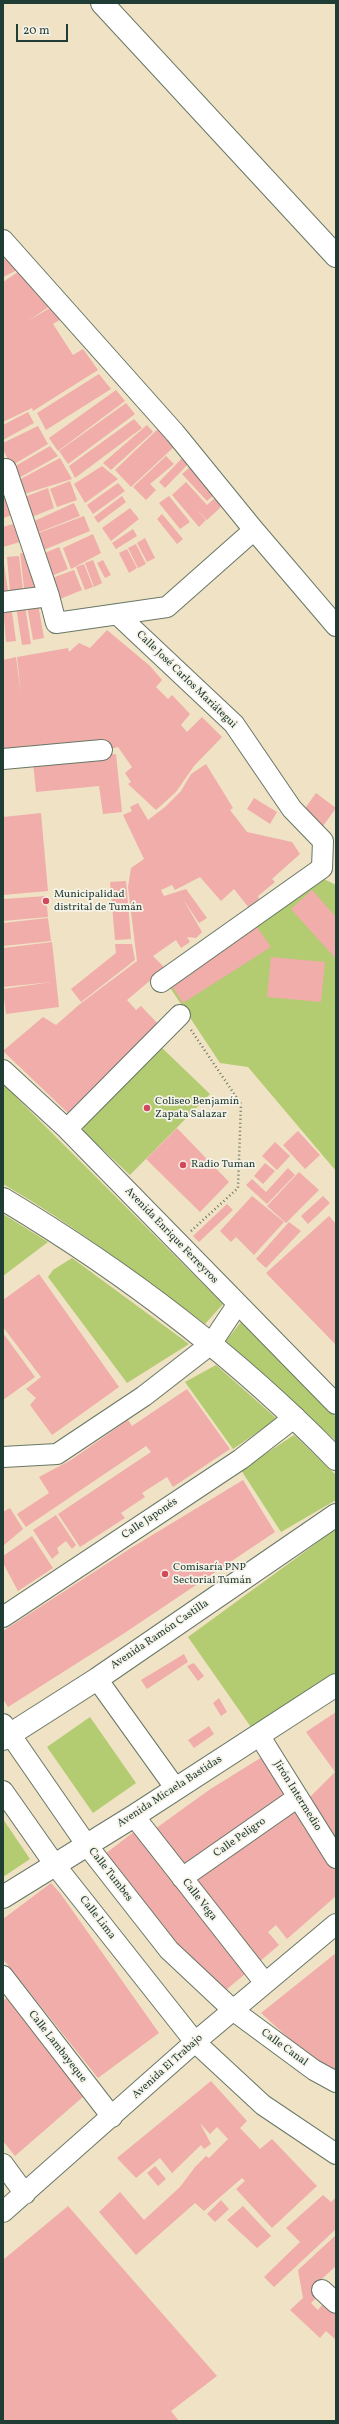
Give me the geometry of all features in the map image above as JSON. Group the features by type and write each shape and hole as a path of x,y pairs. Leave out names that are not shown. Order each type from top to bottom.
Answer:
{"main road":[{"path":"102,3 336,256"},
{"path":"3,1199 67,1238 146,1292 211,1344 295,1417 336,1460"},
{"name":"Avenida Ramón Castilla","path":"5,1733 96,1679 336,1515"},
{"name":"Avenida Micaela Bastidas","path":"3,1897 86,1844 134,1816 336,1685"}],"street":[{"path":"3,240 175,433 254,530 336,626"},
{"path":"6,469 49,596 56,623 167,607 254,530"},
{"path":"3,602 49,596"},
{"name":"Calle José Carlos Mariátegui","path":"117,614 234,724 292,809 323,841 329,871"},
{"path":"3,759 102,750"},
{"path":"162,982 329,871"},
{"path":"67,1129 180,1015"},
{"name":"Avenida Enrique Ferreyros","path":"3,1070 67,1129 179,1243 237,1305 336,1404"},
{"path":"3,1457 57,1454 144,1396 211,1344 237,1305"},
{"name":"Calle Japonés","path":"3,1617 241,1459 295,1417"},
{"path":"96,1679 176,1789"},
{"name":"Calle Tumbes","path":"5,1733 86,1844 169,1950 234,2011"},
{"name":"Jirón Intermedio","path":"259,1735 336,1858"},
{"name":"Calle Lima","path":"3,1791 55,1865 194,2042 263,2105 336,2154"},
{"name":"Calle Peligro","path":"182,1878 298,1797"},
{"name":"Calle Vega","path":"134,1816 265,1983"},
{"name":"Avenida El Trabajo","path":"3,2212 112,2117 194,2042 234,2011 336,1924"},
{"name":"Calle Lambayeque","path":"3,1976 112,2117"},
{"name":"Calle Canal","path":"234,2011 314,2070 336,2082"},
{"path":"3,2164 25,2194"},
{"path":"322,2290 336,2303"}],"path":[{"path":"179,1243 238,1188 241,1104 180,1015"}],"green space":[{"path":"324,879 336,885 336,1171 248,1067 220,1063 169,986"},
{"name":"Coliseo Benjamín Zapata Salazar","path":"160,1046 210,1094 130,1175 83,1131 84,1122"},
{"path":"4,1085 223,1304 205,1324 81,1233 3,1184"},
{"path":"3,1214 48,1242 3,1276"},
{"path":"72,1258 189,1344 127,1383 48,1277 53,1270"},
{"path":"241,1322 336,1417 336,1441 225,1342"},
{"path":"216,1365 277,1419 233,1449 185,1382"},
{"path":"294,1435 336,1475 336,1500 281,1532 241,1470"},
{"path":"336,1529 336,1672 253,1730 188,1637"},
{"path":"90,1717 136,1783 93,1813 47,1747"},
{"path":"3,1819 30,1859 3,1877"}],"building":[{"path":"8,258 17,270 3,277 3,260"},
{"path":"18,272 50,306 28,321 53,306 63,318 53,324 73,355 83,349 98,370 33,411 32,408 3,422 3,282"},
{"path":"99,374 111,389 46,430 37,413"},
{"path":"116,390 125,401 58,451 49,438"},
{"path":"126,403 135,414 68,464 59,451"},
{"path":"28,412 34,423 3,440 3,425"},
{"path":"134,419 142,428 75,478 69,466"},
{"path":"147,425 153,432 111,470 103,463"},
{"path":"38,426 48,444 11,466 3,449 3,443"},
{"path":"160,427 176,445 131,487 115,470"},
{"path":"50,446 58,456 17,479 12,468"},
{"path":"186,454 192,460 165,488 159,482"},
{"path":"166,456 174,464 150,484 156,490 146,500 133,487"},
{"path":"60,458 72,479 21,495 15,482"},
{"path":"102,466 118,479 85,503 74,484"},
{"path":"191,466 216,493 207,501 182,474"},
{"path":"70,481 77,500 57,507 50,489"},
{"path":"186,482 207,505 217,496 224,504 207,520 195,508 206,520 199,527 172,495"},
{"path":"118,483 125,491 93,514 87,505"},
{"path":"48,488 54,508 32,517 22,498"},
{"path":"3,489 13,515 3,518"},
{"path":"122,496 126,502 98,523 94,517"},
{"path":"169,496 190,522 180,529 159,503"},
{"path":"74,503 80,516 34,534 30,523"},
{"path":"130,508 139,519 111,541 102,528"},
{"path":"162,514 183,539 177,544 157,519"},
{"path":"84,516 90,531 41,551 33,535"},
{"path":"13,524 20,542 3,547 3,527"},
{"path":"133,529 137,536 116,549 112,543"},
{"path":"93,534 101,553 71,569 63,548"},
{"path":"145,538 155,558 147,562 137,543"},
{"path":"136,544 146,564 138,568 128,548"},
{"path":"59,547 68,569 47,578 40,555"},
{"path":"127,549 137,568 129,573 119,553"},
{"path":"20,553 30,555 37,587 24,588"},
{"path":"19,556 23,590 10,591 7,557"},
{"path":"3,557 8,591 3,592"},
{"path":"93,560 102,583 94,587 85,563"},
{"path":"103,560 111,575 105,578 97,563"},
{"path":"84,564 93,587 85,590 76,567"},
{"path":"74,570 82,590 60,599 52,578"},
{"path":"38,604 44,638 33,640 27,606"},
{"path":"11,605 16,641 6,642 3,606"},
{"path":"25,606 31,644 22,645 16,607"},
{"path":"107,630 150,666 162,680 156,687 168,699 172,695 190,714 181,725 187,732 202,717 222,737 194,766 176,792 156,810 128,784 131,782 125,773 132,767 118,747 110,749 3,753 3,660 16,657 21,695 17,657 68,648 69,652 79,643 90,648"},
{"path":"116,754 122,812 103,814 99,786 36,792 33,763"},
{"path":"206,764 233,808 230,810 247,832 292,842 300,854 272,879 275,882 258,896 259,899 249,908 234,889 221,901 200,877 175,890 172,885 161,890 164,896 186,889 207,918 199,923 183,899 202,932 196,938 187,937 190,942 181,948 176,940 153,956 165,968 127,1000 136,1010 141,1006 160,1026 69,1114 3,1051 43,1017 56,1025 80,1004 137,961 128,887 131,868 144,859 123,815 132,811 130,807 138,803 148,820 165,807 181,791 191,774"},
{"path":"316,793 336,808 323,826 303,811"},
{"path":"254,798 277,812 270,824 247,809"},
{"path":"41,813 48,891 3,895 3,817"},
{"path":"126,881 131,939 115,940 110,882"},
{"path":"312,890 336,917 336,959 291,909"},
{"path":"46,896 48,917 3,921 3,899"},
{"path":"48,918 51,941 3,946 3,923"},
{"path":"257,927 271,947 183,1003 170,983"},
{"path":"52,942 59,1007 6,1014 3,989 52,982 3,987 3,948"},
{"path":"115,944 132,944 135,960 81,1002 71,989 116,953"},
{"path":"271,957 325,962 321,1002 267,997"},
{"name":"Radio Tuman","path":"177,1128 229,1182 200,1212 146,1159"},
{"path":"298,1131 320,1155 305,1169 283,1145"},
{"path":"275,1142 290,1156 277,1170 262,1156"},
{"path":"265,1163 275,1171 263,1184 254,1176"},
{"path":"288,1168 295,1175 267,1204 246,1185 252,1179 266,1192"},
{"path":"299,1172 319,1190 286,1223 267,1206"},
{"path":"252,1196 284,1222 254,1255 236,1237 231,1242 220,1231"},
{"path":"323,1196 330,1203 308,1224 301,1216"},
{"path":"227,1204 233,1210 199,1242 193,1236"},
{"path":"329,1216 336,1224 336,1345 266,1273"},
{"path":"289,1222 301,1231 266,1268 256,1259"},
{"path":"39,1274 119,1387 52,1435 30,1405 36,1398 26,1389 41,1377 3,1327 3,1300"},
{"path":"3,1333 35,1377 3,1400"},
{"path":"187,1389 230,1449 173,1487 167,1477 142,1493 145,1497 121,1513 125,1518 80,1547 58,1514 151,1452 146,1446 26,1527 17,1514 49,1493 39,1477 71,1460 128,1420 132,1426"},
{"path":"243,1480 275,1532 123,1634 8,1707 3,1699 3,1631 131,1548"},
{"path":"10,1508 23,1529 3,1546 3,1512"},
{"path":"56,1515 76,1545 72,1549 66,1541 57,1548 59,1553 52,1559 33,1530"},
{"path":"32,1536 53,1568 18,1591 3,1563 3,1556"},
{"path":"184,1654 188,1662 147,1689 141,1680"},
{"path":"194,1663 204,1676 198,1681 187,1666"},
{"path":"219,1698 227,1712 221,1716 213,1703"},
{"path":"336,1712 336,1846 305,1802 335,1772 306,1732"},
{"path":"209,1726 214,1734 194,1748 188,1740"},
{"path":"262,1757 289,1796 183,1871 155,1829 209,1790"},
{"path":"294,1805 336,1866 336,1896 287,1939 276,1925 268,1932 279,1945 258,1963 192,1880"},
{"path":"135,1831 245,1974 220,1995 169,1936 105,1854"},
{"path":"51,1883 60,1893 159,2033 98,2078 3,1959 3,1919"},
{"path":"336,1953 336,2071 310,2055 308,2056 261,2013"},
{"path":"8,1997 84,2096 15,2156 3,2141 3,2001"},
{"path":"211,2081 247,2121 240,2128 260,2149 272,2139 317,2186 272,2228 236,2189 245,2181 242,2178 204,2211 195,2203 136,2255 99,2212 120,2192 144,2220 180,2187 195,2167 206,2156 209,2158 228,2139 217,2127 210,2134 200,2123 211,2144 204,2149 201,2145 172,2173 160,2158 136,2178 117,2158"},
{"path":"155,2166 166,2179 158,2186 147,2173"},
{"path":"323,2195 331,2202 336,2197 336,2229 274,2287 264,2277 300,2242 286,2228"},
{"path":"221,2200 229,2209 215,2222 207,2214"},
{"path":"68,2206 217,2376 171,2411 179,2421 3,2421 3,2260"},
{"path":"243,2206 271,2236 257,2248 227,2220"},
{"path":"336,2235 336,2266 312,2288 319,2295 311,2303 318,2310 327,2299 336,2307 336,2340 326,2331 320,2338 290,2310 303,2298 298,2270"}],"place":[{"name":"Municipalidad distrital de Tumán","path":"46,901"},
{"name":"Coliseo Benjamín Zapata Salazar","path":"147,1108"},
{"name":"Radio Tuman","path":"183,1165"},
{"name":"Comisaría PNP Sectorial Tumán","path":"165,1574"}]}
